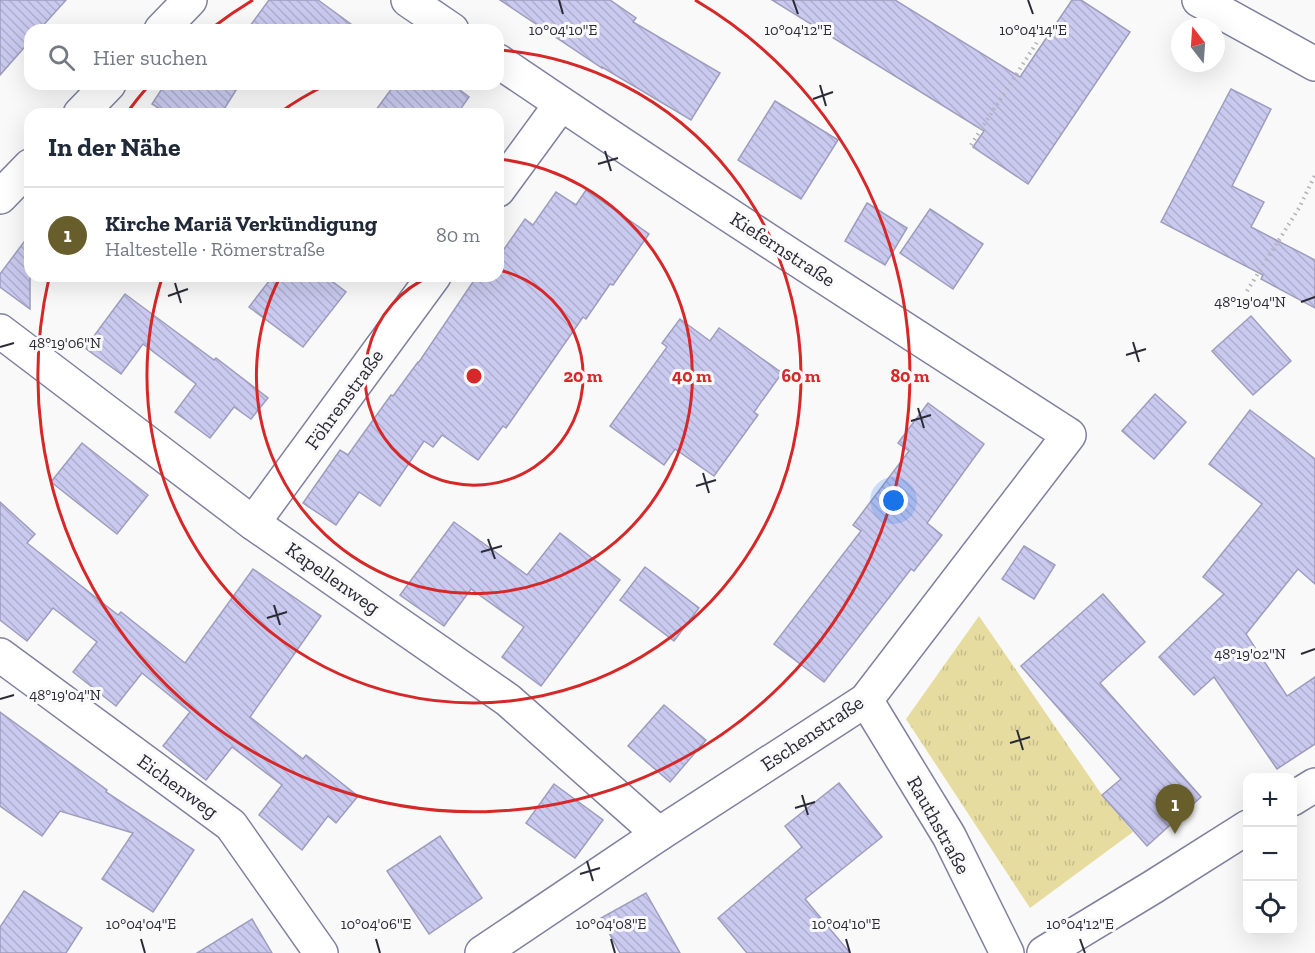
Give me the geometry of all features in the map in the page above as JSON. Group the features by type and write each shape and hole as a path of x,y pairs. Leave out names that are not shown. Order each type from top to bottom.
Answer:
{"street":[{"path":"167,24 190,0"},
{"path":"408,0 443,24"},
{"path":"1199,0 1315,64"},
{"name":"Kiefernstraße","path":"504,65 1069,435"},
{"path":"86,108 103,90"},
{"path":"504,182 561,104"},
{"path":"0,197 24,172"},
{"name":"Föhrenstraße","path":"254,523 430,282"},
{"name":"Kapellenweg","path":"0,331 254,523 508,700 659,834"},
{"name":"Eschenstraße","path":"482,953 659,834 866,700 1069,435"},
{"name":"Eichenweg","path":"0,654 231,825 321,953"},
{"name":"Rauthstraße","path":"866,700 949,836 1007,953"},
{"path":"1297,796 1315,785"},
{"path":"1044,953 1243,830"}],"path":[{"path":"970,145 1039,39"},
{"path":"1247,291 1299,208 1315,175"}],"green space":[{"path":"979,616 1102,795 1133,832 1030,908 906,719"}],"building":[{"path":"0,0 66,0 44,24 24,24 24,48 0,75"},
{"path":"269,0 318,0 351,24 251,24"},
{"path":"500,0 610,0 636,18 633,22 720,73 691,120 602,68"},
{"path":"772,0 895,0 1020,77 1072,0 1081,0 1130,32 1028,184 973,147 984,131"},
{"path":"1231,89 1271,109 1232,186 1264,202 1251,227 1315,260 1315,308 1261,279 1263,275 1161,222"},
{"path":"161,90 236,90 225,108 158,108 152,104"},
{"path":"391,90 460,90 469,97 461,108 377,108"},
{"path":"775,101 838,140 801,199 738,160"},
{"path":"586,190 649,234 586,319 583,317 506,428 503,426 478,460 442,435 433,447 424,441 380,506 359,492 336,525 303,503 340,450 348,455 391,395 393,396 419,362 473,282 504,282 504,249 525,219 533,225 556,192 576,205"},
{"path":"867,203 907,228 885,265 845,241"},
{"path":"930,209 983,244 953,289 900,253"},
{"path":"24,242 24,282 30,282 30,309 0,287 0,274"},
{"path":"268,282 333,282 346,292 303,347 249,307"},
{"path":"125,294 268,398 251,419 234,407 210,438 175,412 196,384 143,344 121,374 85,348"},
{"path":"1251,316 1291,361 1253,395 1212,351"},
{"path":"680,319 710,341 719,328 782,373 754,412 758,415 714,476 675,449 664,465 610,426 667,347 662,343"},
{"path":"1155,394 1186,422 1154,459 1122,431"},
{"path":"928,403 984,444 927,523 942,535 914,571 911,569 824,682 774,644 861,531 853,525 909,451 898,443"},
{"path":"1250,410 1315,459 1315,584 1298,569 1246,634 1287,696 1315,677 1315,744 1277,769 1214,677 1194,695 1159,657 1224,594 1203,577 1262,504 1209,464"},
{"path":"82,443 148,495 117,534 51,482"},
{"path":"0,502 35,534 27,543 118,615 121,612 185,663 253,569 321,616 250,717 303,759 306,755 358,796 336,823 328,816 302,850 259,815 282,785 232,747 206,780 163,746 190,712 142,673 116,706 73,672 97,642 53,608 27,641 0,620"},
{"path":"454,522 527,575 560,533 620,580 541,686 502,657 524,627 471,589 444,626 400,595"},
{"path":"1024,546 1055,565 1034,599 1002,579"},
{"path":"645,567 699,608 674,641 620,600"},
{"path":"1103,594 1145,642 1100,683 1201,797 1147,846 1102,795 1121,779 1021,666"},
{"path":"664,705 706,740 670,782 628,746"},
{"path":"0,712 107,790 106,792 194,850 153,912 102,879 133,833 60,811 42,836 0,806"},
{"path":"839,783 882,837 805,899 850,953 747,953 718,918 802,847 785,826"},
{"path":"554,784 603,820 575,858 526,823"},
{"path":"440,836 482,898 429,934 387,871"},
{"path":"24,891 82,928 66,953 0,953 0,927"},
{"path":"646,893 680,953 620,953 601,918"},
{"path":"252,919 272,953 197,953"}],"place":[{"name":"Kirche Mariä Verkündigung","path":"1175,834"}]}
